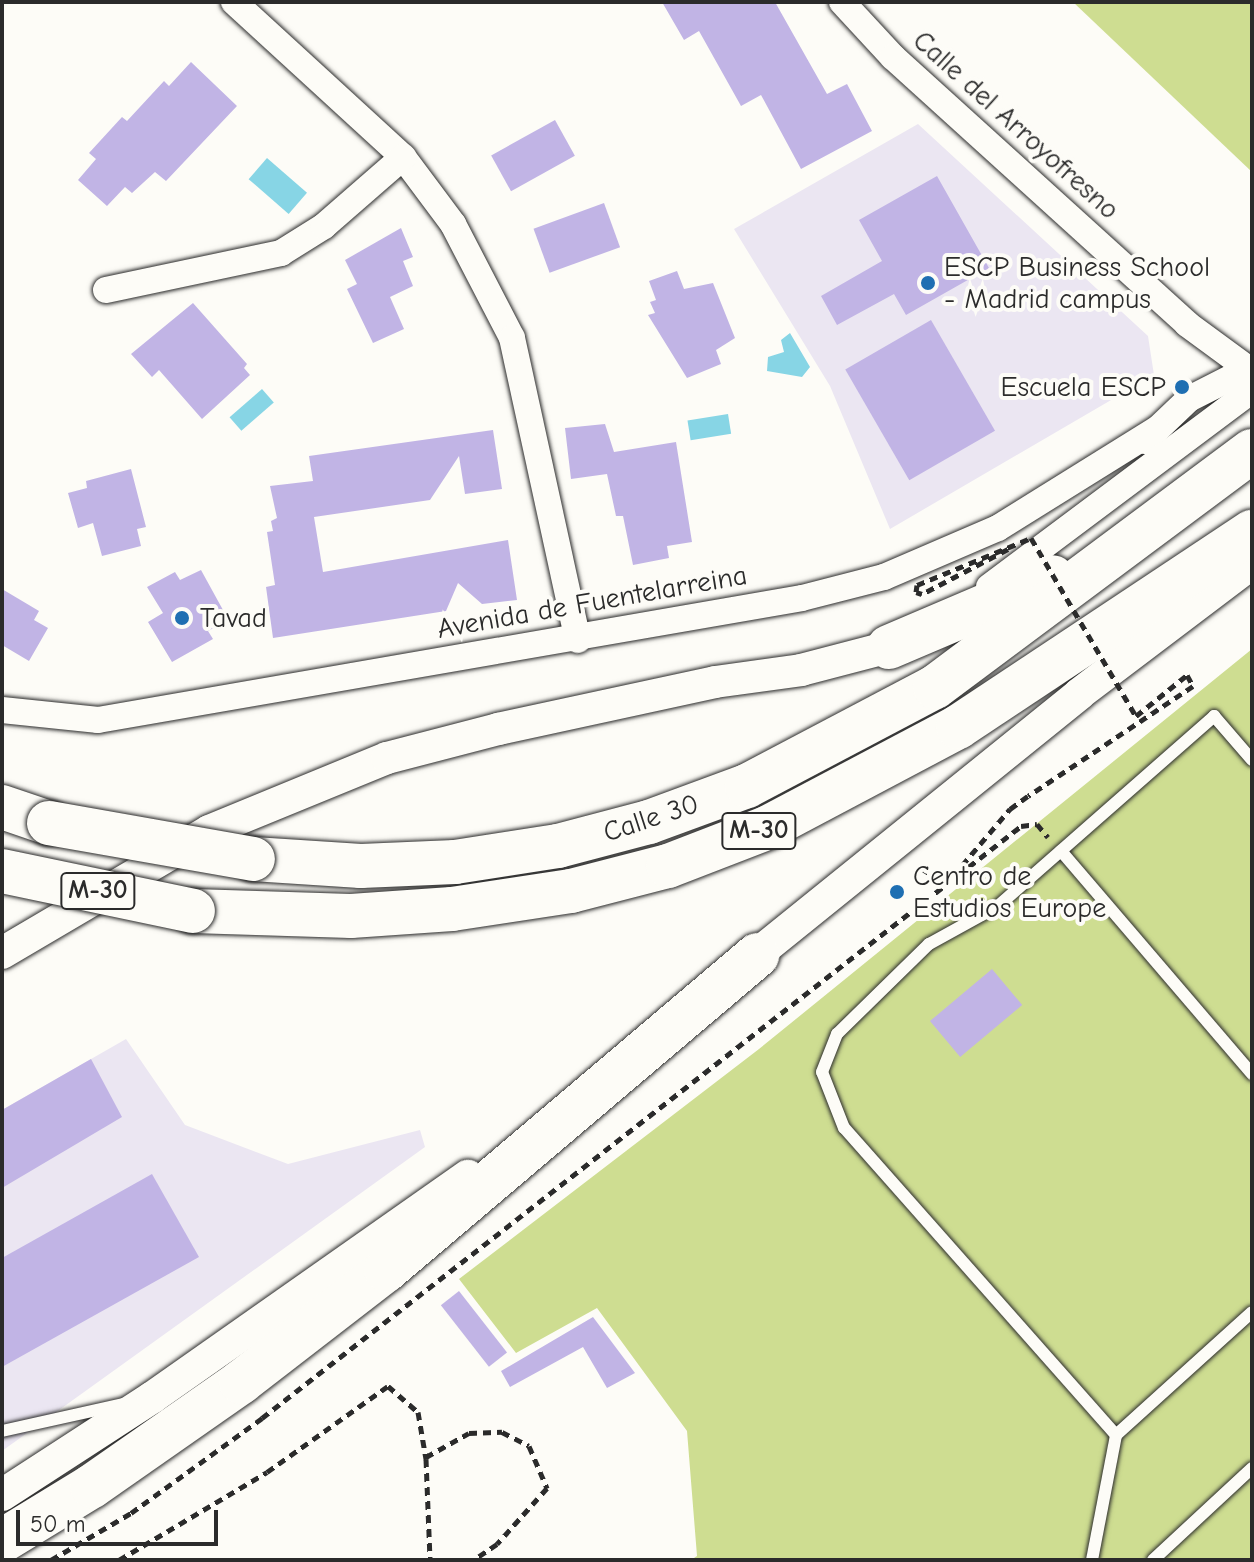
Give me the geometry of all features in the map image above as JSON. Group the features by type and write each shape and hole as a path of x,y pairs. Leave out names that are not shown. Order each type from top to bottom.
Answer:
{"highway":[{"name":"Calle 30","path":"2,807 49,823 253,859 361,866 455,862 558,846 649,822 747,786 935,687 1107,554 1252,451"},
{"name":"Calle 30","path":"2,871 193,911 351,916 452,909 571,891 668,866 769,827 958,727 1252,532"},
{"path":"889,647 1107,554"},
{"path":"2,1541 92,1486 229,1391 386,1270 757,955"}],"street":[{"path":"234,2 403,157 453,224 512,338 578,640"},
{"name":"Calle del Arroyofresno","path":"842,2 893,57 1187,324 1250,375"},
{"path":"106,290 281,253 324,226 403,157"},
{"name":"Calle del Arroyofresno","path":"1187,324 1216,384"},
{"path":"2,953 209,831 387,758 498,729 715,682 801,670 889,647 1034,556 1250,375"},
{"name":"Avenida de Fuentelarreina","path":"2,710 98,720 361,672 578,640 802,598 884,577 998,528 1157,429 1216,384 1250,375"},
{"name":"Avenida de Fuentelarreina","path":"1034,556 1157,429"},
{"path":"2,1495 153,1397 489,1162 757,955 1067,704 1252,563"},
{"path":"2,1486 47,1465"}],"lane":[{"path":"1116,1435 844,1128 822,1072 837,1034 929,944 998,906 1214,716 1252,760"},
{"path":"1061,851 1252,1074"},
{"path":"1092,1560 1116,1435 1252,1312"},
{"path":"2,1431 153,1397"},
{"path":"1153,1560 1252,1468"}],"path":[{"path":"946,884 1010,809 1193,686 1187,675 1136,716 1031,538 917,585 916,592 922,594 1008,549"},
{"path":"51,1560 131,1513 262,1418 946,884 1030,822 1061,851"},
{"path":"921,868 946,884"},
{"path":"119,1560 267,1472 388,1386 418,1412 425,1457 430,1560"},
{"path":"425,1457 469,1433 502,1432 529,1446 547,1488 497,1544 473,1560"}],"shaded area":[{"name":"ESCP Business School - Madrid campus","path":"918,124 1148,336 1154,375 890,529 830,386 734,229"},
{"path":"126,1039 185,1125 288,1164 420,1130 425,1147 2,1451 2,1110"}],"green space":[{"path":"1073,2 1252,2 1252,172"},
{"path":"1252,649 1252,1560 691,1560 697,1556 687,1431 597,1308 516,1353 459,1279 759,1049"}],"water":[{"path":"267,158 307,193 289,214 249,179"},
{"path":"790,333 810,367 802,377 767,371 768,357 784,352 781,340"},
{"path":"262,389 274,403 241,431 230,417"},
{"path":"728,414 731,434 691,440 688,420"}],"building":[{"path":"662,2 775,2 827,94 847,84 872,131 801,169 761,95 741,106 699,31 684,40"},
{"path":"191,62 237,106 166,181 155,172 132,193 125,187 107,206 78,180 96,159 89,153 122,117 127,121 164,81 169,86"},
{"path":"555,120 575,156 511,191 491,155"},
{"path":"937,176 989,268 906,315 894,294 837,325 821,296 882,261 859,220"},
{"path":"604,203 620,247 550,273 534,229"},
{"path":"401,228 413,257 403,261 413,286 390,297 404,329 373,343 347,289 357,284 345,260"},
{"path":"677,271 684,289 713,283 735,338 716,350 721,364 687,378 648,315 655,313 650,302 656,300 649,281"},
{"path":"193,303 247,364 244,368 250,375 202,419 159,370 152,377 131,354"},
{"path":"931,320 995,431 909,480 845,370"},
{"path":"605,424 614,452 676,442 692,542 667,546 669,558 633,565 623,516 616,516 607,474 571,479 565,428"},
{"path":"493,430 502,489 465,494 459,456 430,500 314,517 323,572 508,540 517,600 482,604 458,583 446,611 273,638 266,587 275,585 267,532 273,531 271,521 277,518 270,486 313,481 309,456"},
{"path":"131,469 146,527 137,529 141,546 102,556 93,523 78,528 68,493 87,488 86,481"},
{"path":"201,570 223,610 214,614 219,625 208,631 213,639 172,662 148,622 163,613 147,587 175,572 180,580"},
{"path":"2,589 39,611 34,620 48,628 29,661 2,645"},
{"path":"992,969 1022,1005 960,1057 930,1021"},
{"path":"91,1059 122,1117 2,1188 2,1110"},
{"path":"152,1174 199,1257 2,1367 2,1258"},
{"path":"459,1291 507,1352 489,1367 441,1305"},
{"path":"593,1317 635,1373 607,1388 583,1347 510,1387 501,1371"}],"place":[{"name":"ESCP Business School - Madrid campus","path":"928,283"},
{"name":"Escuela ESCP","path":"1182,387"},
{"name":"Tavad","path":"182,618"},
{"name":"Centro de Estudios Europe","path":"897,892"}]}
